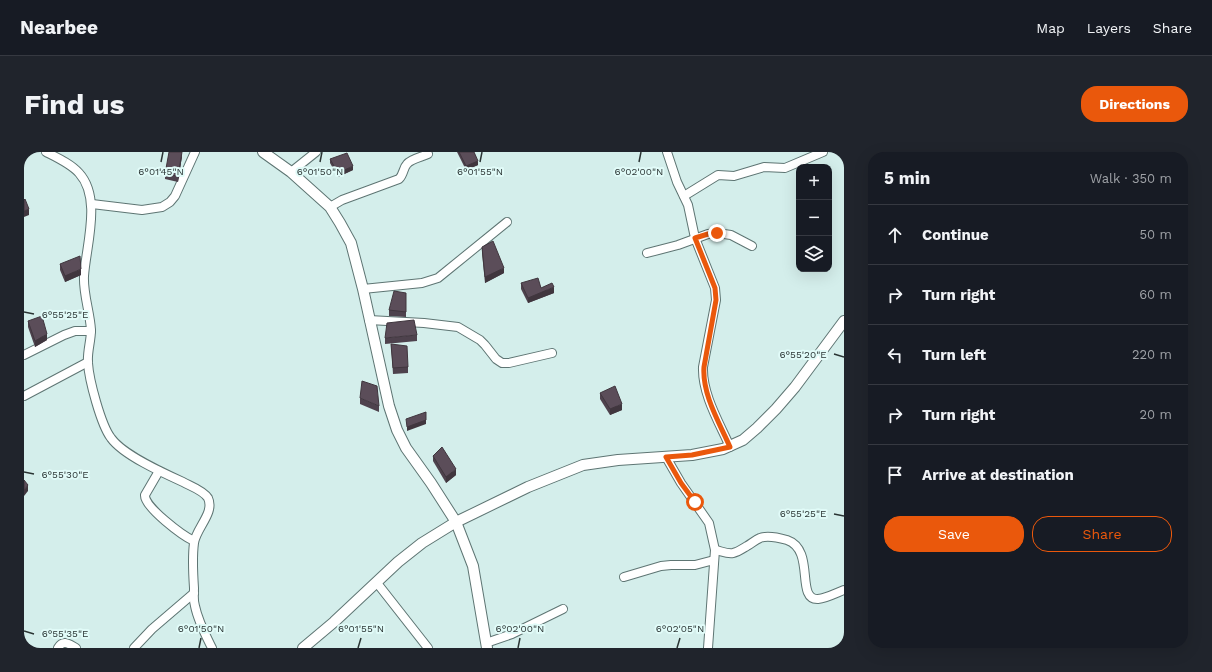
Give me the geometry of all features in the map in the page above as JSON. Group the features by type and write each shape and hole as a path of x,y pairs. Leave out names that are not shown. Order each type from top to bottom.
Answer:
{"street":[{"path":"46,152 62,160 79,173 85,181 92,204 84,277 85,297 91,331 88,362 104,426 111,438 126,452 159,471 200,490 207,496 209,510 194,541 194,604 199,620 212,648"},
{"path":"92,204 142,210 162,207 170,202 175,196 195,152"},
{"path":"263,152 291,172 330,207 351,243 363,289 389,406 397,430 406,448 432,483 456,522 473,566 487,645 563,609"},
{"path":"291,172 316,152"},
{"path":"667,152 677,182 688,205 695,238 715,288 716,300 703,377 707,395 730,447"},
{"path":"684,196 718,175 734,176 764,167 785,168 823,152"},
{"path":"330,207 342,200 399,179 403,175 406,165 409,162 428,154"},
{"path":"363,289 422,283 438,278 506,222"},
{"path":"647,253 678,245 708,234 717,233 731,235 752,246"},
{"path":"369,320 458,327 480,340 496,359 502,363 509,363 552,353"},
{"path":"302,648 398,562 422,543 456,522 528,487 583,465 618,460 692,455 730,447 743,440 776,409 795,387 844,321"},
{"path":"24,355 75,331 91,331"},
{"path":"24,396 88,362"},
{"path":"666,457 681,483 709,523 715,550 708,648"},
{"path":"159,471 145,495 146,500 167,522 184,536 194,541"},
{"path":"715,550 729,553 738,552 759,538 764,537 787,540 793,543 803,557 807,592 811,598 823,598 844,590"},
{"path":"624,576 670,564 695,565 714,560"},
{"path":"376,583 428,648"},
{"path":"134,648 152,629 194,593"},
{"path":"58,648 63,642 76,648"}],"building":[{"path":"169,152 182,152 178,176 165,174"},
{"path":"459,152 474,152 478,161 466,166"},
{"path":"347,153 353,166 338,173 330,159"},
{"path":"25,199 29,209 24,211 24,200"},
{"path":"493,241 504,268 485,277 482,247"},
{"path":"80,256 81,269 65,276 60,264"},
{"path":"538,278 541,288 552,283 554,287 528,298 521,283"},
{"path":"394,291 406,293 406,312 389,310"},
{"path":"42,316 47,334 35,341 28,321"},
{"path":"414,320 417,335 385,338 387,323"},
{"path":"391,344 407,346 408,367 393,368"},
{"path":"362,381 377,386 379,406 360,398"},
{"path":"615,386 622,404 610,409 600,393"},
{"path":"426,412 426,420 407,427 406,419"},
{"path":"442,447 456,469 446,477 433,456"},
{"path":"24,480 28,485 24,490"}],"route":[{"path":"695,502 681,483 666,457 692,455 730,447 707,395 703,377 716,300 715,288 695,238 717,233"}]}
